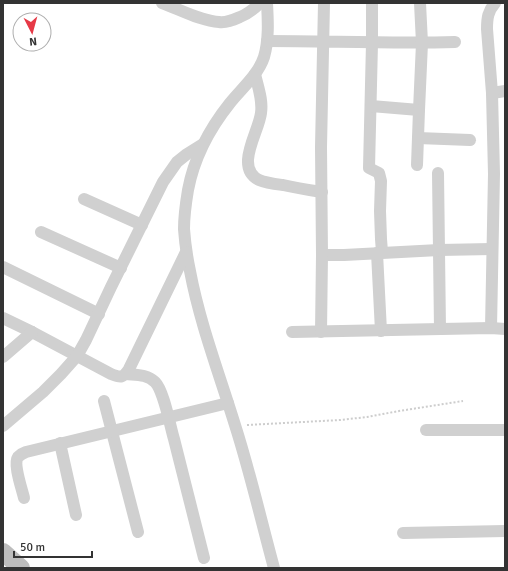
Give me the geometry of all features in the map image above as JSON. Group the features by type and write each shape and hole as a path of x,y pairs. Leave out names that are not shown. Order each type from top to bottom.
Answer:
{"street":[{"path":"162,3 206,20 220,22 243,16 255,9 260,3"},
{"path":"267,3 267,41 263,58 255,74 229,104 203,144 188,188 184,229 186,252 200,316 236,426 274,568"},
{"path":"321,332 321,147 324,3"},
{"path":"372,3 369,168 379,173 381,181 381,330"},
{"path":"417,165 422,43 420,3"},
{"path":"491,328 492,249 500,174 487,24 489,11 495,3"},
{"path":"267,41 372,43 455,42"},
{"path":"255,74 262,106 261,115 247,160 250,171 254,177 269,183 322,192"},
{"path":"492,93 505,91"},
{"path":"371,106 419,110"},
{"path":"418,138 470,140"},
{"path":"3,426 44,392 77,356 163,182 177,162 186,154 203,144"},
{"path":"438,173 440,329"},
{"path":"84,199 142,225"},
{"path":"41,232 121,268"},
{"path":"322,255 492,249"},
{"path":"3,318 117,377 122,377 126,374 186,252"},
{"path":"3,266 99,314"},
{"path":"292,332 505,329"},
{"path":"3,357 32,332"},
{"path":"126,374 149,377 156,383 161,394 204,558"},
{"path":"104,401 138,532"},
{"path":"24,498 17,461 18,457 26,452 228,403"},
{"path":"426,430 505,430"},
{"path":"60,443 76,515"},
{"path":"403,532 505,531"},
{"path":"3,552 21,568"}],"path":[{"path":"236,426 340,420 464,401"}]}
